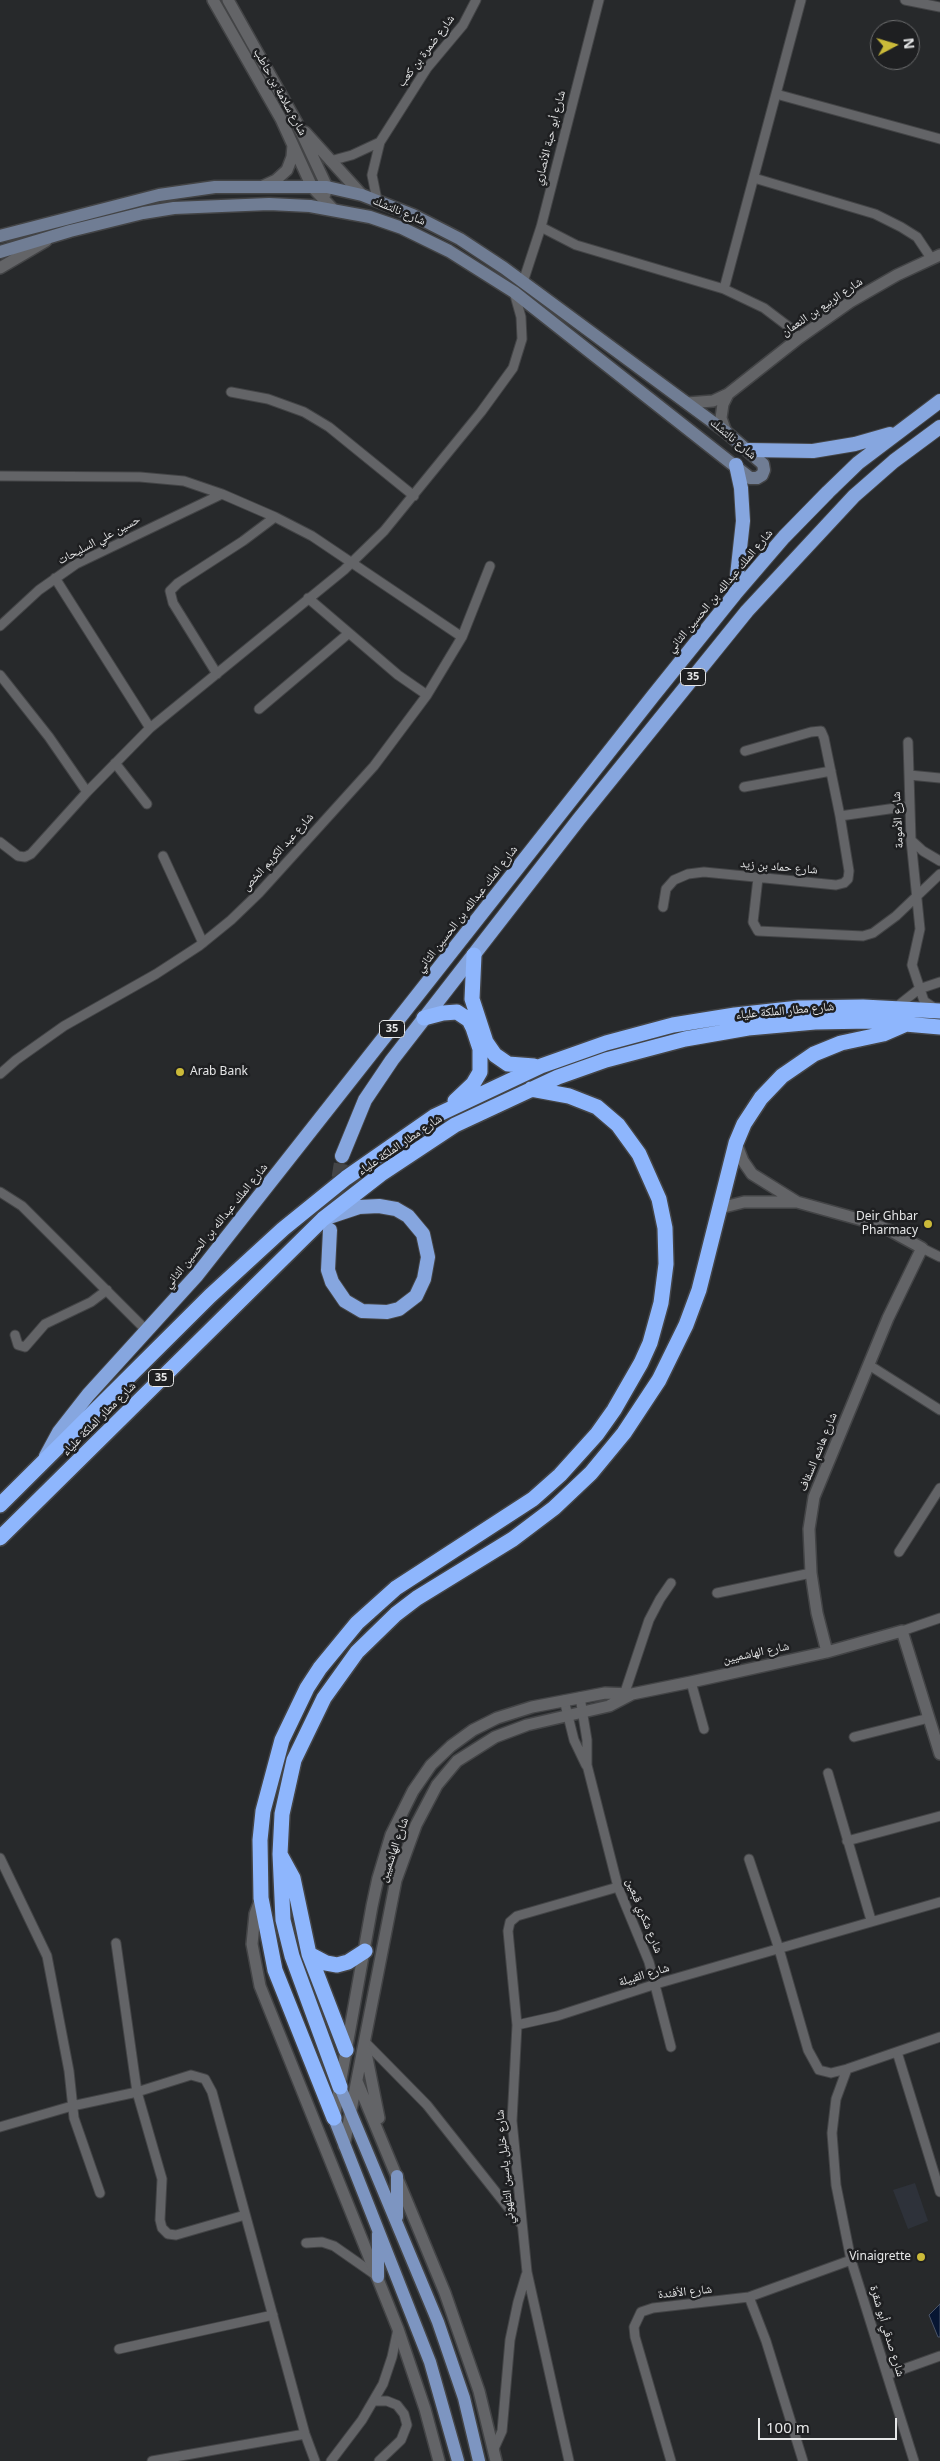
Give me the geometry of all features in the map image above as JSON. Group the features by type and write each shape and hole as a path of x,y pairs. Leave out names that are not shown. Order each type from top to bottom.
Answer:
{"highway":[{"name":"شارع الملك عبدالله بن الحسين الثاني","path":"44,1460 59,1432 88,1395 197,1275 735,594 784,537 828,492 898,432 940,401"},
{"name":"35","path":"342,1156 371,1090 424,1018 648,733 777,576 854,496 894,461 940,427"},
{"path":"749,450 792,452 834,448 898,432"},
{"path":"735,594 743,521 741,488 736,465"},
{"path":"474,955 473,1004 481,1030 490,1049 508,1064 541,1066"},
{"name":"شارع مطار الملكة علياء","path":"0,1505 210,1296 283,1230 346,1178 436,1116 541,1066 639,1034 721,1017 799,1008 895,1008 939,1011"},
{"path":"424,1018 449,1012 461,1013 473,1028 481,1056 480,1072 473,1084 436,1116"},
{"name":"شارع مطار الملكة علياء","path":"0,1538 380,1174 455,1125 531,1089 606,1060 719,1032 815,1022 870,1021 940,1027"},
{"path":"340,2087 292,1956 283,1920 280,1854 285,1795 294,1760 324,1698 341,1671 376,1633 417,1598 513,1539 554,1508 591,1473 624,1432 659,1380 686,1324 699,1290 736,1143 744,1124 761,1098 798,1064 841,1043 883,1034 906,1024"},
{"path":"334,2118 284,1997 269,1946 261,1898 260,1840 263,1811 282,1740 307,1688 320,1668 367,1613 425,1568 513,1514 560,1476 597,1434 614,1410 641,1363 650,1343 664,1282 666,1246 663,1212 646,1168 625,1133 597,1107 568,1096 531,1089"},
{"name":"35","path":"371,1206 396,1209 408,1216 423,1234 428,1257 424,1280 416,1296 408,1303 388,1312 362,1311 345,1301 332,1282 328,1270 327,1224 347,1210 371,1206"},
{"path":"367,1613 376,1633"},
{"path":"280,1854 293,1878 309,1954 346,2050"},
{"path":"309,1954 326,1963 338,1965 348,1962 365,1951"}],"main road":[{"name":"شارع نالتشك","path":"0,236 159,195 215,187 312,187 324,193 362,196 377,200 413,215 460,239 523,282 749,450 763,464 762,475 757,478 750,478 736,465 514,292 449,251 402,228 370,217 310,206 269,204 174,208 143,213 0,252"},
{"path":"340,2087 452,2358 479,2461"},
{"path":"334,2118 430,2362 458,2461"},
{"path":"397,2176 397,2222"},
{"path":"378,2230 378,2277"}],"street":[{"name":"شارع سلامة بن حاطب","path":"212,0 293,143 312,187"},
{"name":"شارع سلامة بن حاطب","path":"228,0 296,123 324,193 333,210"},
{"name":"شارع ضمرة بن كعب","path":"377,200 372,175 380,142 427,68 463,25 476,0"},
{"name":"شارع أبو حبة الأنصاري","path":"523,282 541,228 599,0"},
{"path":"724,289 801,0"},
{"path":"905,0 927,2 940,7"},
{"path":"776,94 940,138"},
{"path":"296,123 362,196"},
{"path":"330,161 360,152 380,142"},
{"path":"263,186 276,180 287,170 292,157 293,143"},
{"path":"754,178 875,214 917,237 936,257"},
{"path":"310,206 324,193"},
{"path":"541,228 576,245 724,289 764,308 789,327 798,338"},
{"path":"0,268 55,236"},
{"name":"شارع الربيع بن النعمان","path":"687,403 713,401 728,394 798,338 858,298 897,275 936,257"},
{"path":"0,842 18,856 28,856 54,831 86,792 150,728 352,563 414,496 481,412 513,368 522,339 521,317 514,292"},
{"path":"231,392 268,399 304,412 328,427 414,496"},
{"path":"726,432 721,418 723,404 728,394"},
{"path":"0,476 140,477 184,481 222,494 275,517 312,536 462,637"},
{"name":"حسين علي السليحات","path":"0,626 55,578 111,546 222,494"},
{"path":"217,674 173,603 170,591 178,583 243,541 275,517"},
{"name":"شارع عبد الكريم الخص","path":"0,1074 16,1060 64,1026 156,974 203,942 231,920 259,893 359,783 395,739 426,695 462,637 490,566"},
{"path":"55,578 150,728"},
{"path":"308,598 398,675 426,695"},
{"path":"259,709 349,633"},
{"path":"0,675 49,737 86,792"},
{"name":"شارع حماد بن زيد","path":"663,907 666,889 681,876 704,872 833,884 845,882 849,871 840,816 824,738 819,730 745,751"},
{"name":"شارع الأمومة","path":"908,742 911,840 920,929 912,960 919,988"},
{"path":"115,763 147,804"},
{"path":"744,787 830,771"},
{"path":"909,775 940,778"},
{"path":"840,816 910,806"},
{"path":"911,840 923,851 940,861"},
{"path":"163,856 203,942"},
{"path":"758,878 753,922 755,929 762,931 864,936 873,933 888,923 940,874"},
{"path":"895,1008 919,988 940,982"},
{"name":"شارع مطار الملكة علياء","path":"919,988 924,1001 939,1011"},
{"path":"736,1143 743,1161 752,1174 797,1202"},
{"path":"0,1192 22,1206 147,1331"},
{"path":"720,1208 744,1202 797,1202 862,1220 891,1231 940,1257"},
{"name":"شارع هاشم السقاف","path":"826,1652 811,1572 809,1529 814,1497 901,1289 922,1248"},
{"path":"14,1335 18,1345 25,1347 45,1324 91,1302 106,1290"},
{"path":"869,1365 940,1410"},
{"path":"899,1552 940,1488"},
{"path":"717,1593 811,1572"},
{"path":"626,1696 649,1620 660,1598 672,1583"},
{"path":"826,1652 902,1631 940,1618"},
{"path":"902,1631 940,1754"},
{"name":"شارع الهاشميين","path":"344,2146 396,1880 416,1824 437,1785 457,1761 485,1742 516,1728 583,1714 626,1696 826,1652"},
{"path":"691,1682 704,1729"},
{"name":"شارع الهاشميين","path":"334,2118 378,1878 391,1836 413,1791 431,1765 451,1746 485,1723 520,1710 564,1700 580,1697 626,1696"},
{"name":"شارع شكري قبعين","path":"580,1697 587,1740 587,1765"},
{"name":"شارع شكري قبعين","path":"564,1700 574,1740 587,1765 618,1887 641,1939 656,1984 671,2047"},
{"path":"854,1738 929,1718"},
{"path":"828,1773 871,1920"},
{"path":"847,1841 940,1816"},
{"path":"0,1858 46,1956 69,2071 74,2118 100,2193"},
{"path":"749,1859 779,1949 812,2059 819,2070 825,2072 847,2069 940,2038"},
{"name":"شارع خليل ياسين التلهوني","path":"569,2461 527,2272 512,2121 517,2025 508,1940 510,1922 525,1913 618,1887"},
{"path":"261,1898 255,1914 252,1938 260,1986 306,2105 398,2328 425,2409 439,2461"},
{"name":"شارع القبيلة","path":"517,2025 557,2016 656,1984 779,1949 871,1920 940,1902"},
{"path":"116,1943 137,2092 162,2179 160,2220 164,2232 176,2235 245,2215"},
{"path":"365,2044 383,2140"},
{"path":"365,2044 432,2111 522,2225"},
{"path":"346,2050 458,2328 479,2391 495,2456"},
{"path":"897,2052 940,2192"},
{"name":"شارع صدقي أبو شقرة","path":"847,2069 836,2099 832,2144 836,2185 851,2260 914,2461"},
{"path":"0,2127 72,2106 137,2092 191,2075 205,2079 212,2092 305,2434 315,2461"},
{"path":"306,2243 322,2242 334,2246 378,2277"},
{"name":"شارع الأفئدة","path":"672,2461 635,2337 637,2320 641,2312 653,2308 749,2297 851,2260"},
{"path":"495,2456 502,2431 510,2340 527,2272"},
{"path":"749,2297 766,2341 803,2461"},
{"path":"118,2349 273,2315"},
{"path":"331,2461 374,2401 388,2371 398,2328"},
{"path":"888,2375 940,2356"},
{"path":"374,2401 387,2401 397,2405 404,2414 407,2425 401,2440 379,2461"},
{"path":"152,2461 305,2434"}],"shaded area":[{"path":"915,2183 928,2221 908,2229 893,2190"}],"water":[{"path":"940,2304 940,2337 938,2337 929,2315"}],"tunnel":[{"path":"332,1219 342,1156"}],"place":[{"name":"Arab Bank","path":"180,1072"},
{"name":"Deir Ghbar Pharmacy","path":"928,1224"},
{"name":"Vinaigrette","path":"921,2257"}]}
